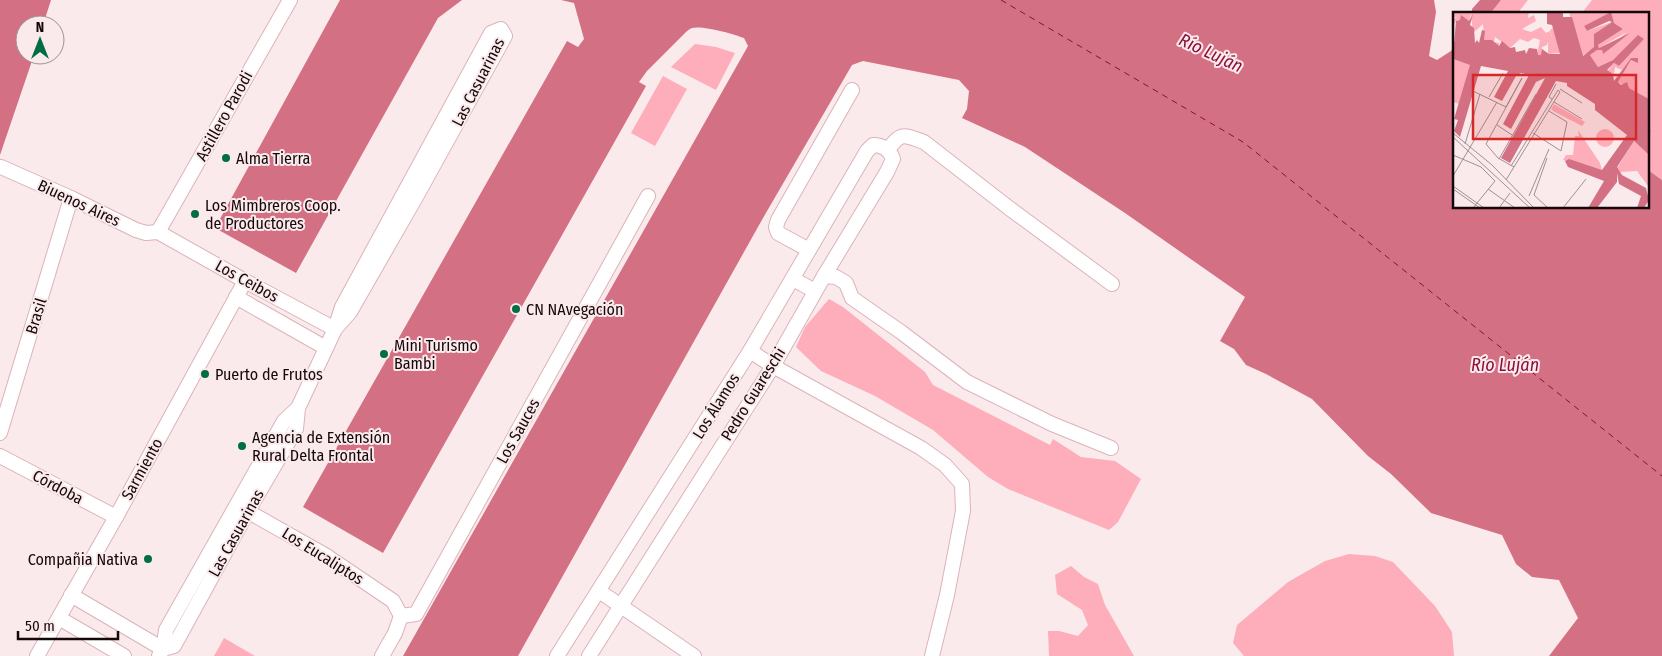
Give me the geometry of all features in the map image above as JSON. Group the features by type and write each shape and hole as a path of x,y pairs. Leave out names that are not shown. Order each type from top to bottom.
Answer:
{"street":[{"name":"Astillero Parodi","path":"158,232 290,0"},
{"name":"Las Casuarinas","path":"161,652 174,646 242,508 296,429 298,408 335,329 342,307 491,33 502,29 505,36 421,188 350,312 335,329"},
{"path":"809,250 778,233 776,227 778,220 852,90"},
{"path":"888,150 896,139 901,136 908,136 924,142 1112,284"},
{"name":"Los Álamos","path":"557,656 750,351 867,151 873,145 880,145 888,150"},
{"name":"Pedro Guareschi","path":"589,656 773,366 824,276 887,172 893,159 888,150"},
{"name":"Biuenos Aires","path":"1,167 72,198 136,230 146,233 158,232"},
{"name":"Los Sauces","path":"402,616 416,614 648,196"},
{"name":"Brasil","path":"0,434 72,198"},
{"name":"Los Ceibos","path":"158,232 335,329"},
{"path":"824,276 836,277 846,282 852,298 967,382 1052,424 1111,448"},
{"path":"793,279 815,292"},
{"name":"Sarmiento","path":"37,656 116,517 245,281"},
{"path":"236,298 326,348"},
{"path":"750,351 773,366 921,448 945,465 962,484 963,511 947,595 932,656"},
{"name":"Córdoba","path":"0,456 116,517"},
{"name":"Los Eucaliptos","path":"242,508 325,555 380,592 393,601 402,616"},
{"path":"599,590 694,656"},
{"path":"72,595 161,652"},
{"path":"382,656 402,616"},
{"path":"59,618 124,656"}],"shaded area":[{"path":"1501,0 1528,0 1519,12 1492,12"},
{"path":"1592,0 1662,0 1662,180 1650,171 1650,12 1583,12"},
{"path":"695,44 716,47 735,53 716,90 671,67"},
{"path":"663,76 687,89 655,146 631,133"},
{"path":"829,299 843,307 925,372 933,385 1050,445 1053,439 1081,457 1115,461 1141,479 1118,522 1109,530 1008,489 988,477 933,430 875,396 821,371 796,347 805,327"},
{"path":"1349,554 1375,556 1393,562 1435,606 1452,632 1454,656 1244,656 1233,643 1237,625 1288,582 1325,561"},
{"path":"1071,566 1084,577 1098,584 1105,605 1134,656 1049,656 1048,631 1059,631 1078,636 1088,625 1082,610 1057,594 1055,575"},
{"path":"224,638 255,656 214,656"}],"water":[{"path":"0,0 51,0 46,15 15,15 15,65 31,65 0,155"},
{"path":"340,0 462,0 438,18 296,273 215,228"},
{"name":"Río Luján","path":"561,0 1434,0 1436,12 1429,56 1437,60 1453,48 1453,209 1650,209 1650,171 1662,180 1662,656 1549,656 1578,618 1559,580 1532,577 1516,564 1502,535 1431,513 1391,474 1368,456 1312,399 1246,365 1234,349 1220,341 1245,297 1125,213 1025,147 962,118 967,109 969,91 959,80 863,61 852,65 763,218 518,656 403,656 748,46 744,38 739,36 710,29 692,28 647,71 639,82 646,86 383,553 303,507 567,41 578,47 584,39 574,3"},
{"path":"1480,0 1501,0 1492,12 1472,12 1472,9"}],"ferry route":[{"path":"1001,0 1243,142 1662,476"}],"place":[{"name":"Alma Tierra","path":"226,158"},
{"name":"Los Mimbreros Coop. de Productores","path":"195,214"},
{"name":"CN NAvegación","path":"516,309"},
{"name":"Mini Turismo Bambi","path":"384,354"},
{"name":"Puerto de Frutos","path":"205,374"},
{"name":"Agencia de Extensión Rural Delta Frontal","path":"242,446"},
{"name":"Compañia Nativa","path":"148,559"}]}
